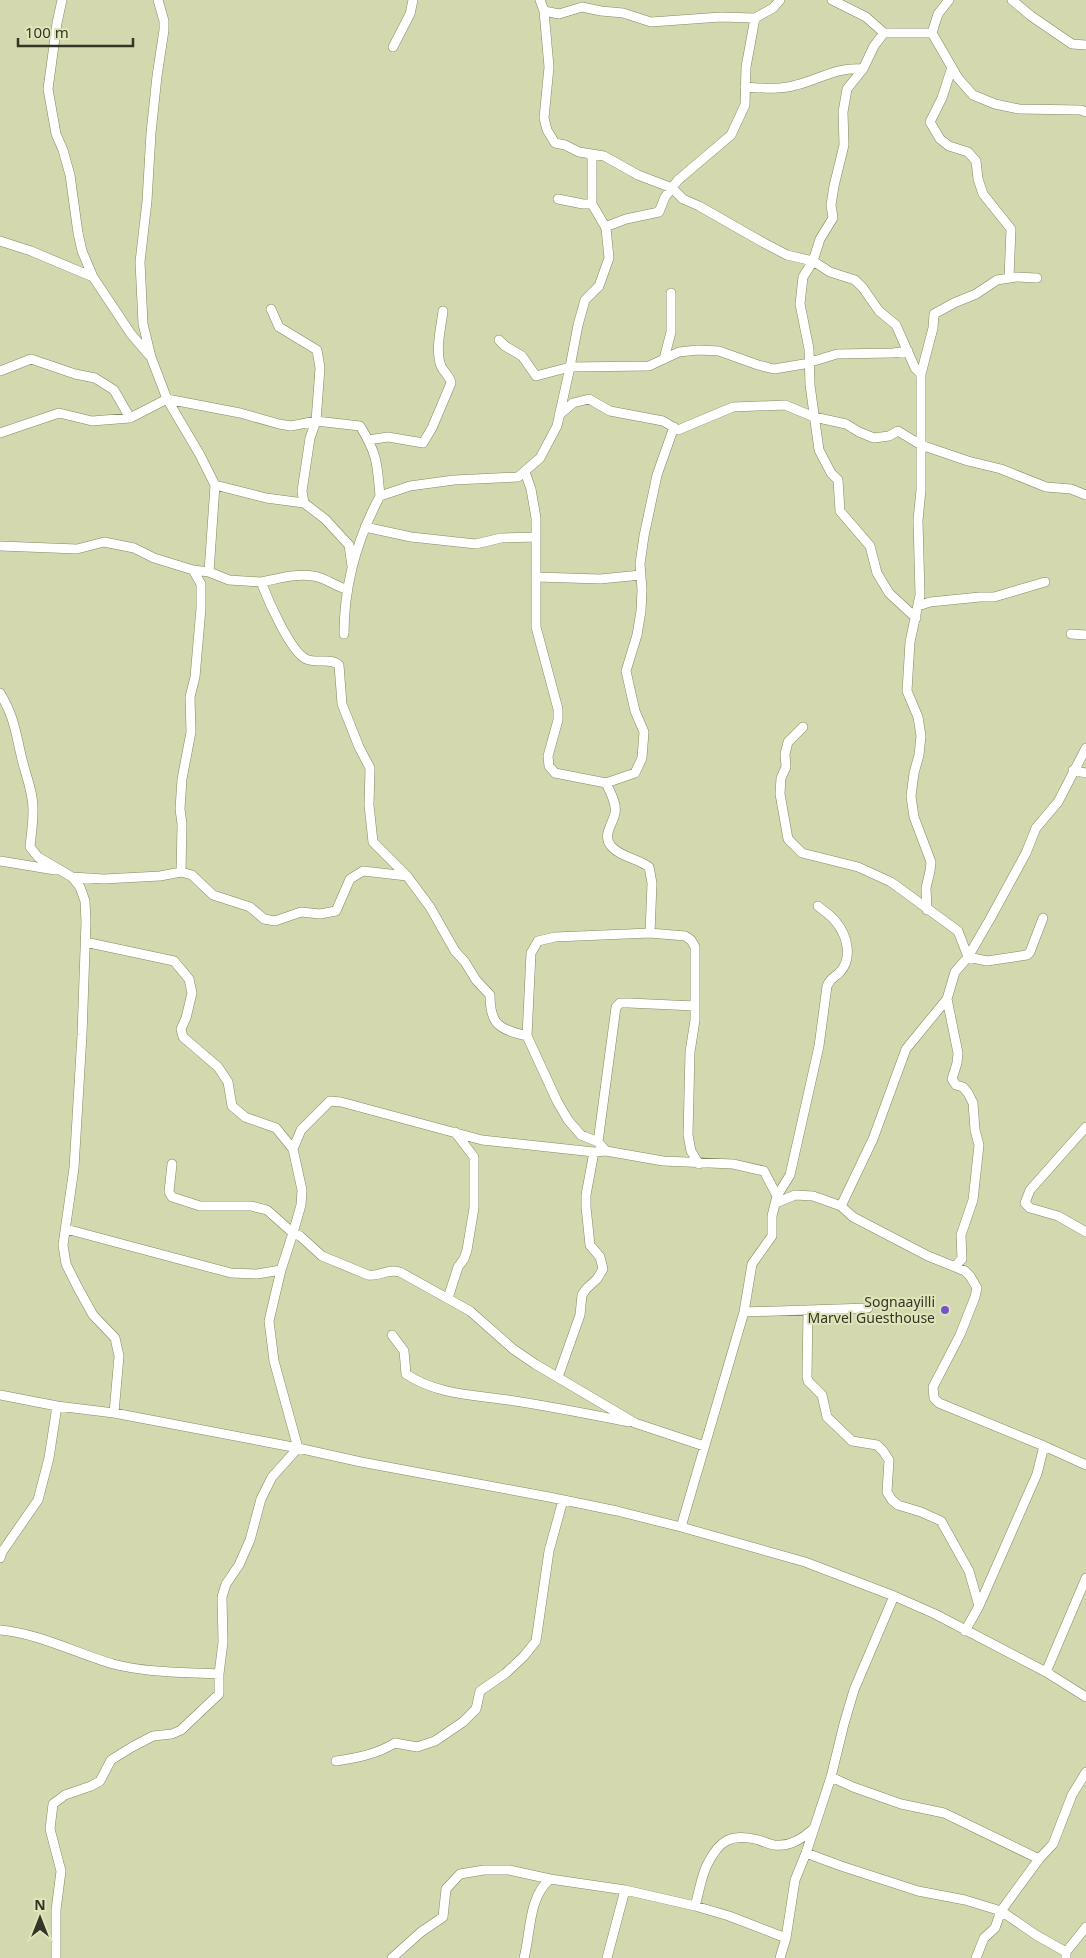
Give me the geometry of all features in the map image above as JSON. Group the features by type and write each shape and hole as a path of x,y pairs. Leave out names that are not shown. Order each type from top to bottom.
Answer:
{"street":[{"path":"62,0 48,89 56,134 70,175 82,251 93,277 131,334 151,357"},
{"path":"158,0 164,21 164,30 157,76 139,272 143,324 151,357 168,399 215,485 209,572"},
{"path":"393,47 410,14 413,0"},
{"path":"540,0 544,11 550,68 544,109 548,130 555,143 565,145 579,152 604,156 638,175 672,188 683,199 787,255 812,261 830,272 855,280 863,288 878,311 896,325 915,368 921,374"},
{"path":"544,11 559,14 582,7 623,13 651,22 692,18 755,18 773,8 780,0"},
{"path":"832,0 866,16 884,33 932,33"},
{"path":"949,0 938,14 932,33 958,78 973,95 995,104 1019,109 1081,110 1086,112"},
{"path":"1012,0 1031,16 1072,44 1086,45"},
{"path":"605,227 626,219 659,212 664,197 672,188 705,156 731,135 745,105 746,67 755,18"},
{"path":"884,33 847,89 843,112 844,145 831,205 833,218 820,238 812,261 803,277 800,304 809,349 814,416 819,450 831,473 838,480 840,511 870,546 877,573 889,593 916,618"},
{"path":"952,67 942,98 930,122 945,143 968,152 976,161 978,179 984,194 1011,229 1009,278"},
{"path":"745,87 778,88 796,85 836,70 862,69"},
{"path":"380,496 410,486 454,480 508,479 518,477 540,458 557,426 585,300 600,286 609,258 605,227 592,204 592,155"},
{"path":"558,199 592,204"},
{"path":"0,241 31,251 93,277"},
{"path":"927,910 926,888 930,862 914,817 911,796 919,755 920,736 918,717 907,691 910,642 918,606 920,578 918,520 921,490 921,374 933,328 934,314 954,302 976,294 997,280 1038,278"},
{"path":"664,359 671,332 671,293"},
{"path":"270,309 279,327 317,350 320,368 316,421 310,438 302,491 304,503"},
{"path":"368,440 388,437 423,443 432,428 451,383 450,378 442,368 439,354 443,311"},
{"path":"499,340 522,356 536,376 570,367 649,366 679,352 698,350 719,351 758,366 774,368 809,363 836,354 908,351"},
{"path":"0,371 31,359 75,374 96,378 114,390 130,418"},
{"path":"0,433 59,413 92,421 130,418 168,399 240,413 291,426 316,421 360,426 377,461 380,496 365,527 352,566 349,591 344,609 344,634"},
{"path":"559,415 573,403 589,399 610,411 663,422 678,430 733,407 785,405 814,416 846,424 874,438 889,436 898,431 921,445 968,461 1001,469 1046,487 1071,489 1086,495"},
{"path":"525,472 534,502 537,577 536,627 558,709 558,720 548,756 550,766 555,773 606,783 635,773 642,758 644,732 634,711 626,671 637,635 641,612 640,564 644,536 657,475 674,427"},
{"path":"215,485 266,498 304,503 325,520 349,545 352,566"},
{"path":"365,527 411,537 476,544 501,538 536,537"},
{"path":"0,546 77,549 104,542 134,548 154,558 193,570 209,572 229,580 261,582 290,576 315,576 346,589"},
{"path":"182,872 182,789 191,732 190,697 195,677 201,608 201,584 193,570"},
{"path":"537,577 600,579 641,575"},
{"path":"261,582 270,607 297,652 306,660 334,660 339,665 342,704 359,747 370,768 369,805 373,842 406,876 430,907 455,951 465,962 476,980 490,995 490,1011 494,1022 514,1033 527,1036"},
{"path":"918,606 930,602 994,597 1045,582"},
{"path":"1071,634 1086,635"},
{"path":"0,693 10,709 28,779 34,811 30,847 38,858 72,877 80,887 85,901 82,1035 74,1168 63,1245 66,1264 93,1314 115,1338 119,1356 114,1413"},
{"path":"803,727 788,742 785,754 786,767 781,778 780,794 788,839 802,853 858,867 891,882 958,931 968,957"},
{"path":"841,1206 848,1196 873,1139 906,1049 946,999 955,972 968,957 1026,853 1036,828 1058,802 1086,748"},
{"path":"1074,770 1086,773"},
{"path":"606,783 613,798 615,812 607,832 610,846 620,854 641,861 648,867 652,883 650,933"},
{"path":"0,861 60,871"},
{"path":"72,877 160,876 182,872 192,875 212,895 250,907 264,919 275,922 301,912 320,914 336,912 350,879 363,871 406,876"},
{"path":"682,1527 744,1312 752,1264 772,1236 772,1216 777,1199 790,1175 819,1046 827,986 830,979 840,972 848,960 848,946 837,922 818,906"},
{"path":"968,957 987,961 1027,955 1030,952 1043,918"},
{"path":"606,1151 598,1142 580,1135 568,1120 527,1036 531,953 538,941 555,937 650,933 679,935 691,940 695,947 695,1006 690,1052 688,1135 691,1151 699,1164"},
{"path":"85,942 174,961 189,979 192,993 186,1018 181,1029 183,1037 218,1068 228,1082 232,1106 245,1117 276,1128 293,1149 302,1190 301,1205 281,1270 269,1321 274,1361 298,1448"},
{"path":"946,999 958,1053 958,1063 952,1079 956,1084 963,1087 973,1103 975,1130 979,1145 972,1200 961,1235 962,1259 955,1266"},
{"path":"598,1142 616,1007 620,1003 629,1002 695,1006"},
{"path":"293,1149 301,1130 330,1101 341,1102 482,1140 594,1152 606,1151 663,1161 733,1164 764,1171 777,1199"},
{"path":"1086,1128 1030,1190 1026,1203 1030,1208 1058,1216 1086,1232"},
{"path":"448,1298 458,1267 464,1259 467,1250 474,1208 474,1157 455,1132"},
{"path":"558,1377 580,1315 582,1295 597,1279 603,1269 600,1257 590,1245 586,1207 586,1195 594,1152"},
{"path":"172,1164 169,1192 172,1198 200,1206 251,1206 267,1210 322,1256 368,1275 376,1276 386,1270 400,1272 470,1311 513,1349 634,1423"},
{"path":"777,1199 795,1195 813,1196 841,1206 853,1217 928,1256 955,1266 970,1276 977,1288 975,1297 960,1335 933,1387 934,1398 939,1403 1086,1465"},
{"path":"66,1229 231,1274 257,1274 281,1270"},
{"path":"744,1312 868,1308"},
{"path":"808,1311 807,1377 808,1382 822,1395 827,1417 852,1441 877,1445 882,1451 889,1460 887,1492 892,1500 898,1505 941,1521 969,1571 980,1606"},
{"path":"392,1335 404,1351 406,1374 419,1383 466,1395 507,1400 634,1423 704,1446"},
{"path":"0,1394 57,1406 114,1413 298,1448 361,1462 563,1500 682,1527 805,1562 894,1596 935,1614 1046,1672 1086,1697"},
{"path":"0,1558 2,1552 38,1500 49,1458 57,1406"},
{"path":"965,1630 980,1606 1037,1474 1044,1446"},
{"path":"56,1958 56,1910 60,1870 50,1829 53,1804 65,1795 100,1781 111,1760 132,1747 153,1736 172,1734 181,1730 220,1694 219,1674 223,1642 222,1597 226,1584 239,1565 250,1540 261,1499 272,1477 298,1448"},
{"path":"336,1761 366,1756 395,1743 417,1747 435,1741 463,1722 476,1709 480,1691 506,1673 524,1656 536,1641 549,1551 563,1500"},
{"path":"1046,1672 1081,1600 1086,1578"},
{"path":"780,1958 786,1938 794,1880 806,1853 831,1777 835,1754 854,1690 894,1596"},
{"path":"0,1630 22,1633 115,1664 150,1671 219,1674"},
{"path":"976,1958 984,1938 995,1928 1001,1911 1039,1859 1053,1844 1072,1795 1086,1772"},
{"path":"831,1777 901,1804 944,1813 1039,1859"},
{"path":"695,1906 706,1866 718,1846 729,1838 741,1836 774,1845 787,1844 802,1838 813,1830"},
{"path":"806,1853 918,1891 966,1900 1001,1911 1066,1955 1086,1927"},
{"path":"392,1958 421,1932 443,1917 446,1889 460,1874 484,1870 509,1870 550,1879 625,1890 729,1916 786,1938"},
{"path":"524,1958 532,1909 543,1885 550,1879"},
{"path":"607,1958 625,1890"}],"place":[{"name":"Sognaayilli Marvel Guesthouse","path":"945,1310"}]}
